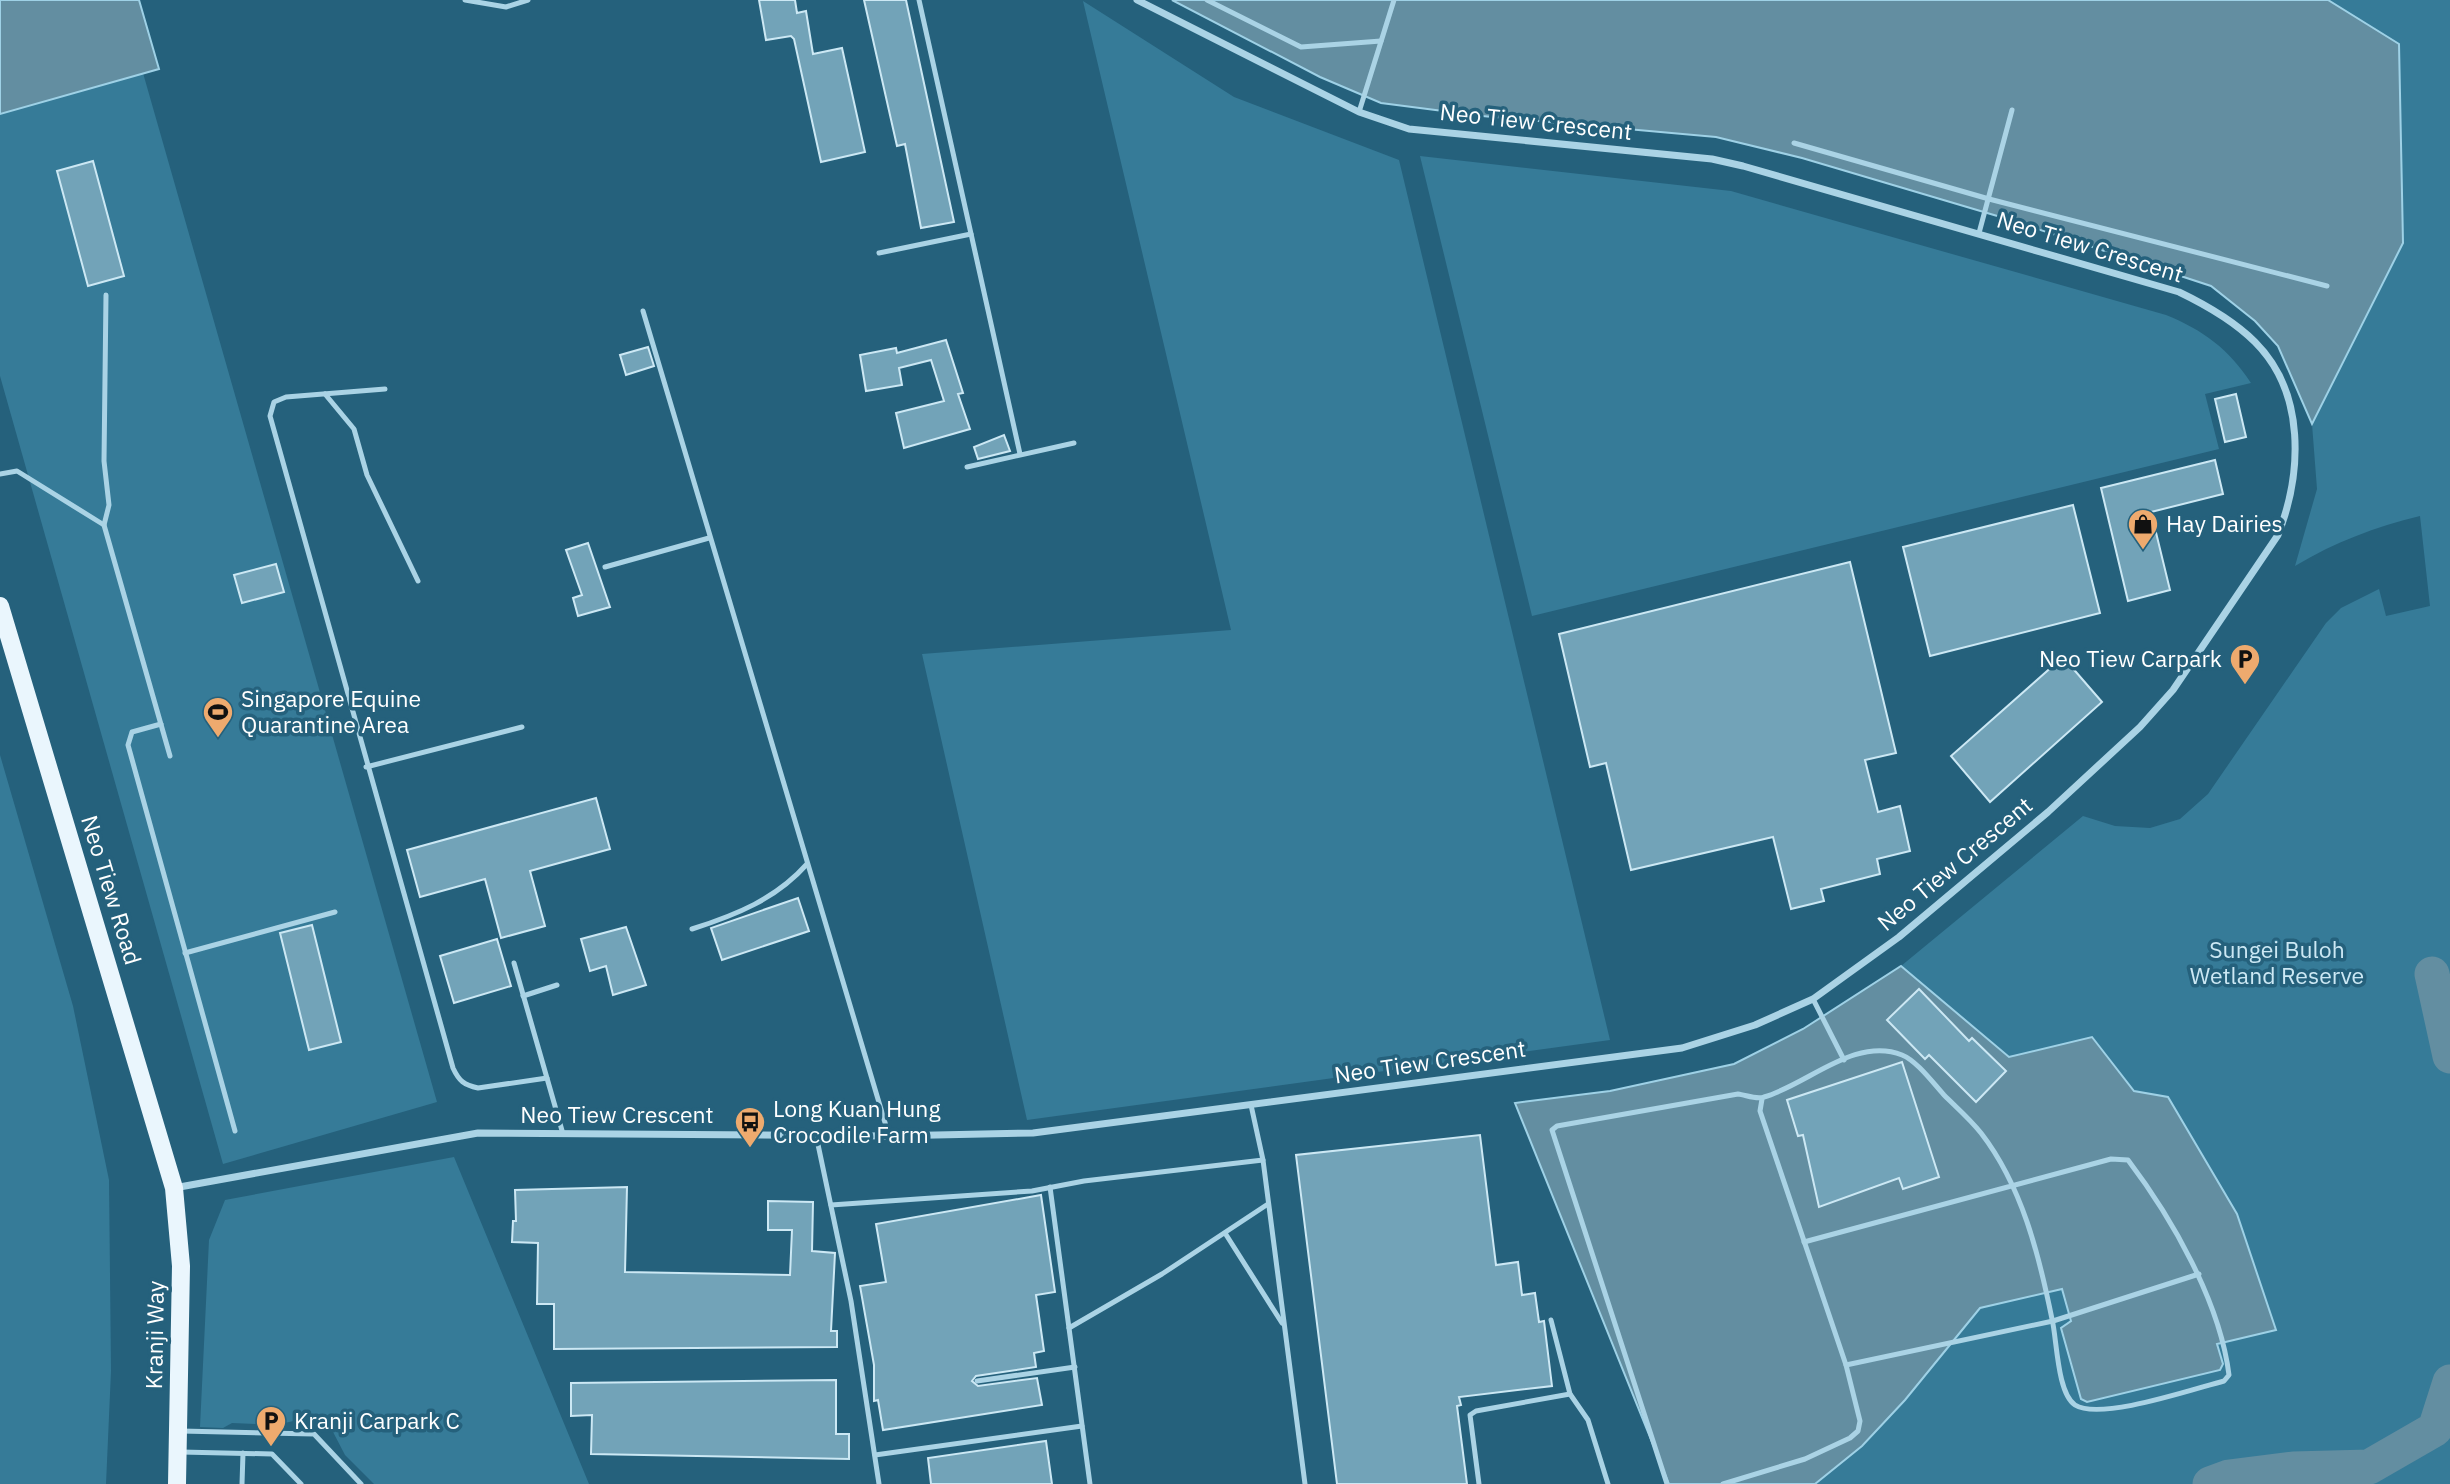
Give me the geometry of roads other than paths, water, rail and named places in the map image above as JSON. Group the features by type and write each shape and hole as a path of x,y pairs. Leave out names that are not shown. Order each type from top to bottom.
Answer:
{"main road":[{"name":"Neo Tiew Road","path":"0,606 174,1188"},
{"name":"Kranji Way","path":"174,1188 181,1266 177,1484"}],"street":[{"name":"Neo Tiew Crescent","path":"174,1188 478,1133 889,1136 1033,1133 1682,1048 1755,1025 1812,999 1899,937 2048,811 2140,727 2173,690 2260,564 2287,510 2297,442 2286,396 2275,370 2257,343 2206,306 2179,292 1712,159 1409,129 1359,112 1137,0"}],"lane":[{"path":"465,0 506,7 528,0"},
{"path":"919,0 1020,454"},
{"path":"1207,0 1301,47 1381,41"},
{"path":"1359,112 1394,0"},
{"path":"1979,233 2012,110"},
{"path":"1794,144 1989,199 2327,286"},
{"path":"879,253 971,234"},
{"path":"106,295 104,461 108,505 104,525 170,757"},
{"path":"643,311 889,1136"},
{"path":"385,389 286,397 274,402 270,416 366,767 458,1079 467,1086 478,1088 547,1078"},
{"path":"326,394 355,429 367,475 418,581"},
{"path":"967,467 1074,443"},
{"path":"0,474 17,471 104,525"},
{"path":"605,567 709,538"},
{"path":"161,724 132,732 128,745 234,1131"},
{"path":"366,767 522,727"},
{"path":"692,929 749,908 787,886 807,864"},
{"path":"185,953 335,912"},
{"path":"514,964 563,1134"},
{"path":"523,996 556,985"},
{"path":"1812,999 1844,1060"},
{"path":"1667,1484 1552,1130 1557,1126 1738,1094 1762,1098 1844,1060 1877,1049 1904,1055 1981,1133 2013,1185 2032,1234 2053,1321 2064,1389 2075,1405 2091,1410 2123,1406 2224,1381 2230,1376 2226,1348 2199,1274 2127,1160 2111,1159 2013,1185 1804,1242"},
{"path":"1723,1484 1805,1459 1850,1438 1858,1430 1860,1421 1846,1364 1760,1111 1762,1098"},
{"path":"1251,1105 1263,1160 1305,1484"},
{"path":"816,1135 851,1301 879,1484"},
{"path":"831,1205 1050,1187 1263,1160"},
{"path":"1050,1187 1090,1484"},
{"path":"1069,1328 1268,1205"},
{"path":"1225,1233 1284,1325"},
{"path":"1846,1364 2053,1321 2199,1274"},
{"path":"1551,1320 1570,1394 1588,1420 1608,1484"},
{"path":"977,1381 1075,1367"},
{"path":"1479,1484 1470,1415 1476,1411 1570,1394"},
{"path":"875,1455 1082,1426"},
{"path":"178,1430 314,1434 361,1484"},
{"path":"178,1452 272,1454 301,1484"},
{"path":"242,1484 243,1453"}],"waterway":[{"path":"2432,974 2450,1056"},
{"path":"2210,1484 2229,1477 2293,1469 2369,1467 2435,1429 2450,1382"}],"place":[{"name":"Hay Dairies","path":"2143,551"},
{"name":"Neo Tiew Carpark","path":"2245,686"},
{"name":"Singapore Equine Quarantine Area","path":"218,739"},
{"name":"Long Kuan Hung Crocodile Farm","path":"750,1149"},
{"name":"Kranji Carpark C","path":"271,1448"}],"park label":[{"name":"Sungei Buloh Wetland Reserve","path":"2277,963"}]}
